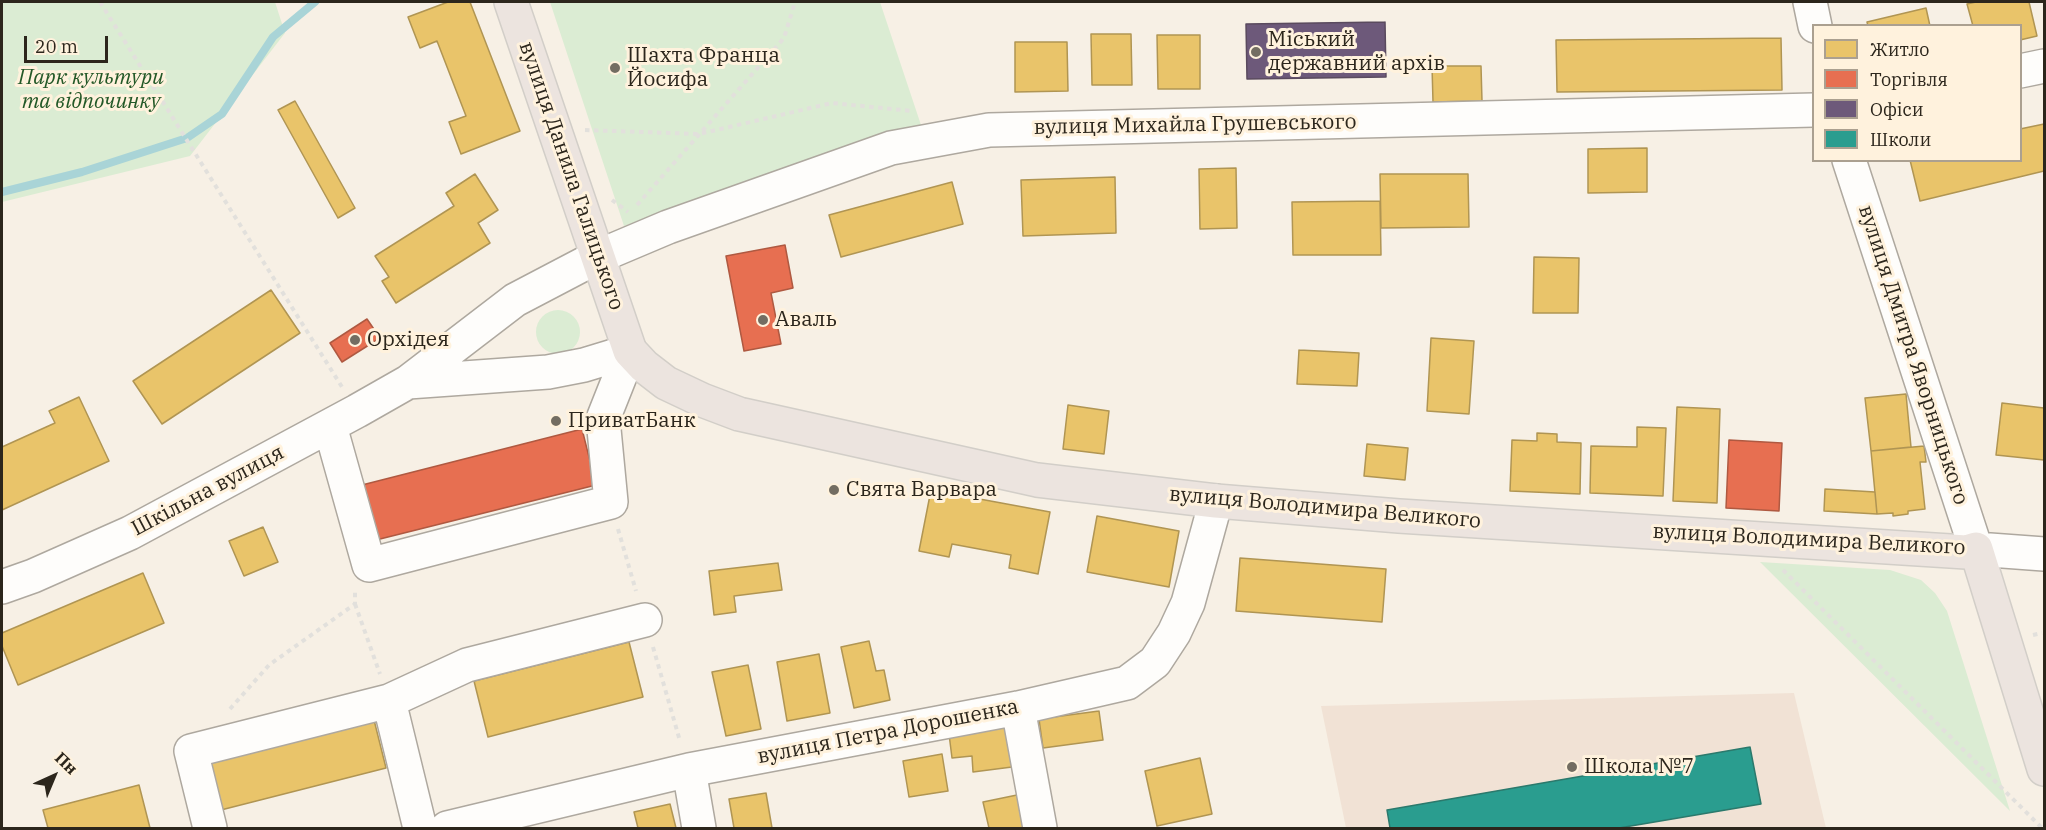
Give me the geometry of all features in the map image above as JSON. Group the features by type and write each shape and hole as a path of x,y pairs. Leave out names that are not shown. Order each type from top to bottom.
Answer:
{"main road":[{"name":"вулиця Данила Галицького","path":"511,2 581,201 597,257 630,351"},
{"name":"вулиця Володимира Великого","path":"630,351 644,366 666,383 739,414 1037,480 1216,501 1399,516 1966,552 1976,549"},
{"path":"1976,549 2044,770"}],"street":[{"path":"1810,2 1815,24"},
{"path":"2022,71 2044,66"},
{"name":"вулиця Михайла Грушевського","path":"597,257 668,227 891,148 989,130 1812,110"},
{"name":"вулиця Дмитра Яворницького","path":"1850,162 1976,549"},
{"name":"Шкільна вулиця","path":"2,587 33,576 130,533 343,419 408,382 515,300 597,257"},
{"name":"Шкільна вулиця","path":"408,382 548,372 584,365 630,351"},
{"path":"343,419 369,565 611,502 603,419 630,351"},
{"name":"вулиця Петра Дорошенка","path":"455,828 689,770 1018,708 1127,683 1155,662 1174,633 1188,603 1216,501"},
{"name":"вулиця Володимира Великого","path":"1976,549 2044,554"},
{"path":"210,828 191,751 389,700 467,665 645,620"},
{"path":"389,700 420,828"},
{"path":"1018,708 1040,828"},
{"path":"689,770 699,828"}],"path":[{"path":"100,2 196,154 343,419"},
{"path":"603,193 630,213 784,38 795,2"},
{"path":"579,130 699,134 832,103 914,111"},
{"path":"1750,538 2042,828"},
{"path":"355,582 355,604 389,700"},
{"path":"222,717 269,665 355,604"}],"shaded area":[{"name":"Школа №7","path":"1794,693 1826,828 1346,828 1321,706"}],"green space":[{"name":"Парк культури та відпочинку","path":"2,2 275,2 285,33 190,156 2,202"},
{"path":"550,2 880,2 922,128 624,226"},
{"path":"558,310 567,311 574,316 579,323 579,341 574,348 567,353 558,354 549,353 542,348 537,341 536,332 537,323 542,316 549,311"},
{"path":"1760,562 1890,570 1921,580 1935,593 1947,611 2010,811"}],"building: Житло":[{"path":"448,2 470,2 520,131 461,154 449,122 466,116 437,41 420,48 408,17"},
{"path":"2029,2 2037,36 2022,40 2022,24 1972,24 1967,4"},
{"path":"1926,8 1930,24 1868,24 1867,22"},
{"path":"1091,34 1131,34 1132,85 1092,85"},
{"path":"1157,35 1200,35 1200,89 1158,89"},
{"path":"1781,38 1782,90 1557,92 1556,40"},
{"path":"1015,42 1067,42 1068,91 1015,92"},
{"path":"1432,66 1481,66 1482,101 1433,102"},
{"path":"295,101 355,208 338,218 278,110"},
{"path":"2044,124 2044,171 1920,201 1910,162 2022,162 2022,129"},
{"path":"1647,148 1647,192 1588,193 1588,149"},
{"path":"1236,168 1237,228 1200,229 1199,169"},
{"path":"475,174 498,210 478,223 490,243 396,303 382,281 389,277 375,256 454,206 446,193"},
{"path":"1380,174 1468,174 1469,227 1381,228"},
{"path":"1115,177 1116,233 1023,236 1021,180"},
{"path":"952,182 963,224 841,257 829,215"},
{"path":"1380,201 1381,255 1293,255 1292,202"},
{"path":"1534,257 1579,258 1578,313 1533,313"},
{"path":"271,290 300,333 162,424 133,381"},
{"path":"1431,338 1474,341 1469,414 1427,411"},
{"path":"1299,350 1359,353 1357,386 1297,384"},
{"path":"1906,394 1911,447 1871,451 1865,398"},
{"path":"79,397 109,461 2,510 2,447 55,423 49,411"},
{"path":"2002,403 2044,408 2044,460 1996,455"},
{"path":"1068,405 1109,411 1104,454 1063,449"},
{"path":"1677,407 1720,409 1717,503 1673,501"},
{"path":"1637,427 1666,428 1663,496 1590,493 1591,446 1637,447"},
{"path":"1537,433 1557,434 1557,442 1581,443 1580,494 1510,491 1512,440 1537,441"},
{"path":"1367,444 1408,448 1405,480 1364,476"},
{"path":"1924,446 1926,462 1920,462 1925,509 1893,516 1893,513 1877,514 1871,451"},
{"path":"1825,489 1875,492 1877,514 1824,511"},
{"path":"931,490 1050,512 1038,574 1009,568 1011,555 952,544 949,557 919,551"},
{"path":"1097,516 1179,531 1169,587 1087,572"},
{"path":"263,527 278,562 244,576 229,541"},
{"path":"1240,558 1386,569 1382,622 1236,611"},
{"path":"778,563 782,590 734,596 736,612 714,615 709,571"},
{"path":"143,573 164,623 18,685 2,646 2,633"},
{"path":"869,641 876,671 884,670 890,700 854,708 841,647"},
{"path":"629,642 643,697 488,737 474,681"},
{"path":"819,654 830,713 787,721 777,662"},
{"path":"748,665 761,729 726,736 712,672"},
{"path":"1099,711 1103,740 1043,748 1039,719"},
{"path":"373,716 386,768 217,811 204,759"},
{"path":"1007,727 1012,767 973,772 972,756 952,758 949,734"},
{"path":"942,754 948,791 909,797 903,761"},
{"path":"1200,758 1212,814 1157,826 1145,771"},
{"path":"139,785 150,828 48,828 43,810"},
{"path":"766,793 772,828 734,828 729,799"},
{"path":"1017,795 1024,828 989,828 983,802"},
{"path":"670,804 676,828 638,828 634,812"}],"building: Торгівля":[{"path":"785,245 793,288 771,293 781,344 744,351 726,256"},
{"name":"Орхідея","path":"367,319 380,338 342,362 330,343"},
{"path":"582,429 596,485 376,540 362,485"},
{"path":"1729,440 1782,443 1779,511 1726,508"}],"building: Офіси":[{"path":"1385,22 1386,77 1247,79 1246,24"}],"building: Школи":[{"name":"Школа №7","path":"1750,747 1761,804 1619,828 1390,828 1387,810"}],"waterway":[{"path":"2,192 82,172 187,138 222,114 273,37 315,2"}],"place":[{"name":"Міський державний архів","path":"1256,52"},
{"name":"Шахта Франца Йосифа","path":"615,68"},
{"name":"Аваль","path":"763,320"},
{"name":"Орхідея","path":"355,340"},
{"name":"ПриватБанк","path":"556,421"},
{"name":"Свята Варвара","path":"834,490"},
{"name":"Школа №7","path":"1572,767"}]}
